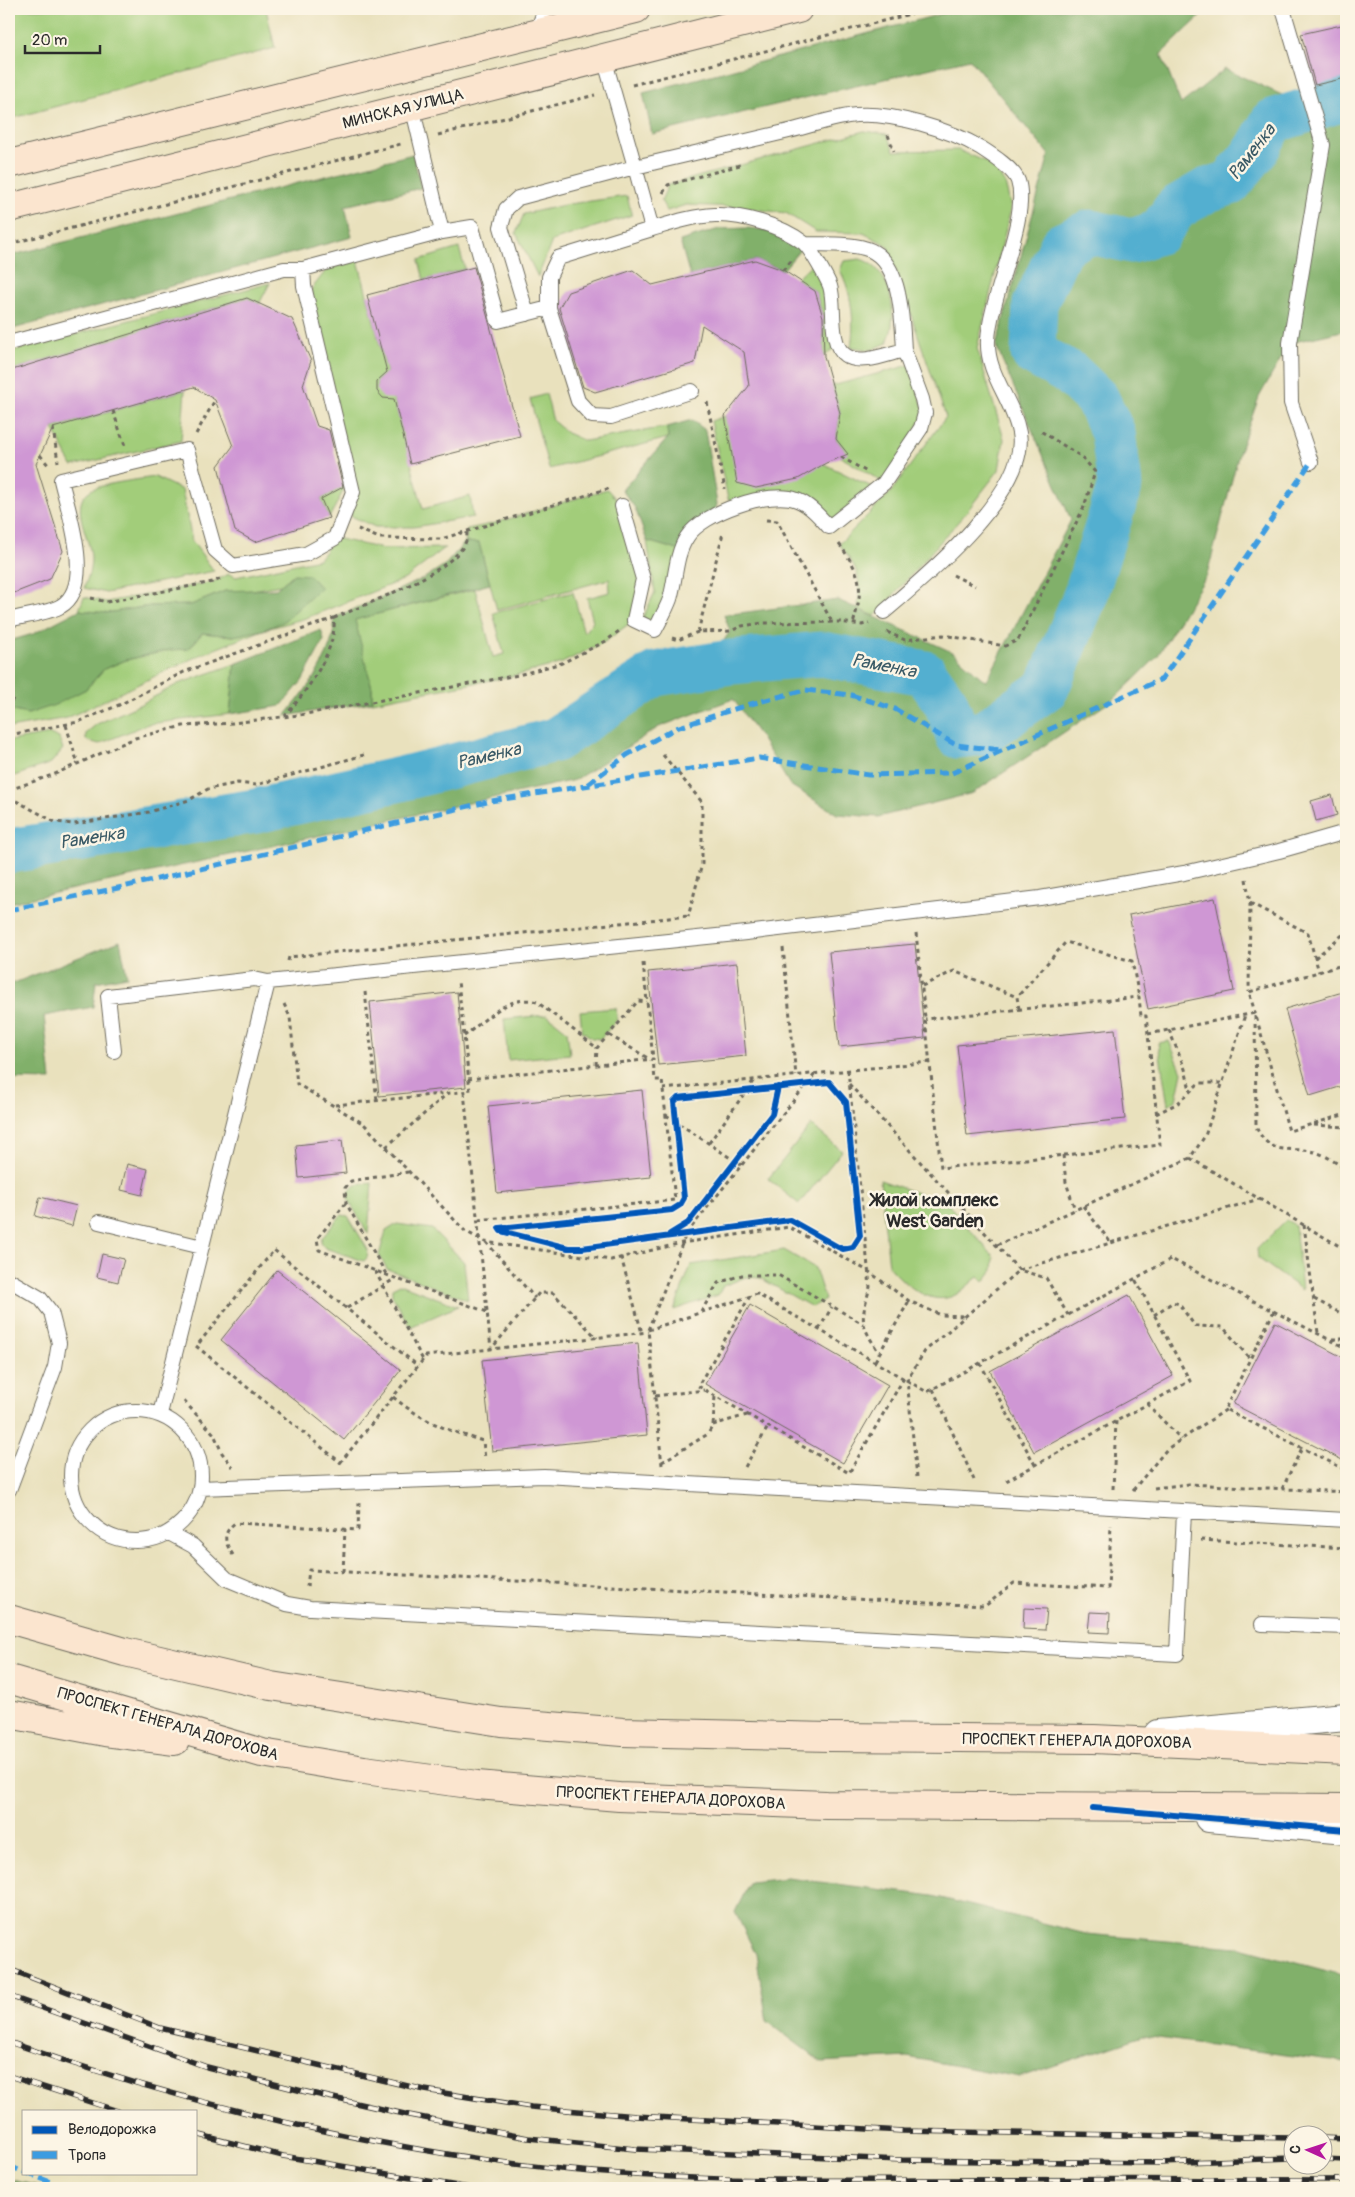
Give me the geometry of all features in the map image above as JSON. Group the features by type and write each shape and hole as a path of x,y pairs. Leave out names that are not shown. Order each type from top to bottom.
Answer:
{"main road":[{"path":"9,164 636,9"},
{"name":"МИНСКАЯ УЛИЦА","path":"9,208 798,9"},
{"name":"ПРОСПЕКТ ГЕНЕРАЛА ДОРОХОВА","path":"9,1619 125,1652 270,1686 501,1722 623,1732 828,1737 1094,1739 1346,1751"},
{"name":"ПРОСПЕКТ ГЕНЕРАЛА ДОРОХОВА","path":"9,1679 262,1753 364,1770 477,1785 619,1797 826,1806 1346,1808"},
{"path":"9,1714 104,1732 262,1753"}],"street":[{"path":"1094,1739 1346,1717"},
{"path":"1093,1808 1346,1830"}],"lane":[{"path":"536,34 545,9"},
{"path":"1284,9 1323,145 1290,343 1291,403 1311,462"},
{"path":"604,58 652,229"},
{"path":"412,106 442,232"},
{"path":"527,314 501,227 506,209 518,198 635,167 856,115 894,118 963,137 998,158 1018,180 1020,211 989,322 987,353 1019,433 1019,454 1003,492 956,548 882,615"},
{"path":"622,506 643,579 634,620 655,630 670,600 681,551 687,535 714,514 766,497 798,500 816,512 829,527 884,483 921,428 925,413 922,398 904,350 900,299 886,262 866,248 805,244 774,227 739,215 713,215 679,221 558,258 549,277 550,308 578,401 592,416 611,416 692,391"},
{"path":"9,342 284,268 303,269 442,232 472,226 498,321 550,308"},
{"path":"805,244 830,286 837,345 843,354 854,360 904,350"},
{"path":"9,620 60,607 74,594 79,557 61,480 187,450 215,550 233,566 306,554 335,538 353,492 304,286 303,269"},
{"path":"114,1051 108,996 254,979 268,982 681,939 1040,898 1184,873 1279,851 1346,832"},
{"path":"160,1414 268,982"},
{"path":"100,1222 202,1246"},
{"path":"9,1280 40,1298 51,1312 59,1343 54,1367 9,1490"},
{"path":"129,1410 160,1414 172,1421 188,1435 198,1454 202,1475 199,1496 187,1518 169,1533 146,1541 131,1541 101,1532 84,1516 73,1496 70,1472 75,1450 88,1430 107,1416 129,1410"},
{"path":"200,1488 360,1484 544,1476 1346,1520"},
{"path":"169,1533 193,1546 227,1579 287,1604 310,1608 1177,1654 1184,1512"},
{"path":"1262,1624 1346,1627"}],"path":[{"path":"9,244 930,9"},
{"path":"880,133 887,134 894,151"},
{"path":"679,221 667,211 661,201 668,185 743,164"},
{"path":"692,391 706,396 730,509"},
{"path":"187,450 215,400"},
{"path":"114,411 130,464"},
{"path":"655,630 678,640 698,632 730,631 742,626 763,623 832,622 862,626 882,615 884,631 905,640 943,635 1005,646 1018,640 1084,507 1095,472 1082,457 1044,432 1030,427"},
{"path":"53,428 61,480"},
{"path":"841,457 884,483"},
{"path":"341,522 379,538 441,538 607,490 622,506"},
{"path":"759,519 777,521 832,622"},
{"path":"829,527 853,563 860,579 858,609 853,624"},
{"path":"698,632 723,532 732,528"},
{"path":"9,735 66,725 119,705 184,672 334,618 431,574 446,564 466,542 467,529"},
{"path":"74,594 106,602 129,598 214,582 228,574 233,566"},
{"path":"285,716 301,697 330,647 335,628 334,618"},
{"path":"9,790 55,774 135,738 183,726 233,723 285,716 518,675 562,663 606,641 634,620"},
{"path":"9,683 13,698 9,708"},
{"path":"66,725 78,764"},
{"path":"9,797 55,822 74,824 94,823 149,812 189,800 208,789 238,783 256,785 364,755"},
{"path":"663,755 702,802 702,864 681,939"},
{"path":"1246,879 1250,903 1249,992 1289,1131 1346,1114"},
{"path":"1250,903 1308,933 1319,972"},
{"path":"289,957 688,916"},
{"path":"1315,958 1346,932"},
{"path":"916,933 940,1168 1160,1146 1146,1016 1140,1016 1139,997 1132,961 1066,942 1017,997"},
{"path":"783,947 796,1076"},
{"path":"478,1220 675,1200 662,1080 655,1080 652,1060 643,962"},
{"path":"1249,992 1346,964"},
{"path":"922,986 954,971 1017,997"},
{"path":"363,972 377,1101"},
{"path":"333,1106 470,1091 458,981"},
{"path":"1017,997 1019,1009"},
{"path":"925,1019 1139,997"},
{"path":"464,1036 511,1001 528,999 537,1002 597,1048"},
{"path":"596,1066 597,1048 638,1002 647,1002"},
{"path":"277,1007 283,1003 290,1017 297,1084 364,1124 465,1232 480,1240 611,1260 682,1243 789,1227 868,1271 909,1301 941,1315 966,1316"},
{"path":"1148,1034 1255,1013"},
{"path":"1255,1013 1256,1127 1262,1138 1270,1146 1280,1149 1318,1153 1346,1169"},
{"path":"997,1245 1190,1158 1205,1136 1246,1015"},
{"path":"1169,1030 1185,1069 1190,1090"},
{"path":"609,1035 652,1060"},
{"path":"468,1079 652,1060"},
{"path":"663,1089 930,1062"},
{"path":"848,1070 870,1287 862,1317 863,1324 879,1353"},
{"path":"815,1074 679,1233 686,1234 790,1220 843,1249"},
{"path":"710,1143 754,1080"},
{"path":"797,1085 822,1083"},
{"path":"1156,1114 1178,1103 1199,1083 1222,1083"},
{"path":"849,1084 1019,1270 1046,1278 1068,1315"},
{"path":"737,1092 754,1090"},
{"path":"464,1092 491,1349"},
{"path":"386,1147 448,1094"},
{"path":"841,1095 846,1102 860,1236 858,1242"},
{"path":"675,1112 677,1132"},
{"path":"666,1115 739,1163"},
{"path":"664,1483 648,1331 686,1234 694,1229 766,1122"},
{"path":"1311,1124 1346,1127"},
{"path":"1063,1155 1066,1182 1075,1210"},
{"path":"1190,1158 1346,1250"},
{"path":"386,1275 346,1203 345,1188 352,1182 409,1172"},
{"path":"677,1208 684,1198"},
{"path":"750,1296 698,1386 849,1473 905,1379 925,1351 1019,1270 1259,1199"},
{"path":"346,1203 317,1239 316,1244 319,1250 487,1312"},
{"path":"1083,1206 1111,1242"},
{"path":"693,1216 694,1229"},
{"path":"1304,1225 1318,1334"},
{"path":"485,1242 535,1298"},
{"path":"549,1243 582,1248"},
{"path":"196,1347 274,1250 418,1366"},
{"path":"621,1257 642,1333"},
{"path":"340,1463 426,1356 642,1333 757,1294 927,1392 1171,1259 1346,1348"},
{"path":"375,1270 423,1360"},
{"path":"701,1312 718,1283 742,1275 778,1275 863,1324"},
{"path":"346,1308 396,1278"},
{"path":"1003,1482 1190,1381 1135,1279"},
{"path":"491,1349 539,1293 553,1293 597,1338"},
{"path":"1314,1299 1346,1316"},
{"path":"875,1361 909,1301"},
{"path":"1154,1315 1173,1302 1179,1304 1195,1326 1223,1326 1250,1360"},
{"path":"819,1329 832,1306"},
{"path":"1227,1409 1225,1409 1274,1311"},
{"path":"180,1334 345,1467"},
{"path":"1330,1340 1346,1339"},
{"path":"980,1363 1035,1465"},
{"path":"905,1379 917,1477"},
{"path":"933,1388 974,1481"},
{"path":"655,1396 705,1390"},
{"path":"662,1462 708,1434 713,1425 715,1396"},
{"path":"393,1397 413,1414 439,1428 483,1441 485,1460"},
{"path":"1147,1404 1181,1439"},
{"path":"1132,1490 1166,1449 1227,1409"},
{"path":"1227,1409 1346,1470"},
{"path":"713,1425 748,1415"},
{"path":"301,1587 308,1587 309,1570 985,1606 1014,1583 1108,1588 1116,1421"},
{"path":"744,1467 768,1426"},
{"path":"1282,1489 1302,1448"},
{"path":"237,1561 226,1544 225,1535 228,1528 236,1523 358,1530 360,1484"},
{"path":"343,1572 345,1529"},
{"path":"1183,1539 1346,1548"}],"green space":[{"path":"9,9 266,9 275,48 9,119"},
{"path":"960,9 1208,9 1161,54 1181,104 1225,69 1295,101 1346,79 1346,330 1290,343 1259,397 1239,453 1207,575 1157,657 1114,699 973,793 878,817 837,814 790,785 761,738 733,699 659,727 575,780 9,903 9,852 15,849 256,811 401,779 555,740 655,674 708,666 730,631 724,615 838,600 954,653 986,682 1071,520 996,346 1049,155 970,59 652,134 643,93"},
{"path":"864,131 887,134 894,151 958,150 989,163 1005,183 1011,208 977,348 1004,439 999,470 964,515 875,616 858,609 859,588 857,574 851,561 839,544 890,493 946,417 887,245 863,233 816,232 786,213 737,207 686,205 667,211 661,201 668,185"},
{"path":"413,154 421,188 345,206 352,237 9,330 9,256"},
{"path":"627,196 632,215 552,241 538,277 516,233 524,214 569,204"},
{"path":"747,228 783,232 805,244 783,270 755,260 690,276 680,241 719,229"},
{"path":"459,248 465,269 424,280 419,260"},
{"path":"860,259 869,263 882,276 887,285 892,305 892,326 887,343 871,350 851,347 853,328 852,308 840,270 844,261"},
{"path":"358,260 387,372 377,381 377,390 394,399 423,509 470,496 473,517 414,527 375,527 351,516 311,290 327,269"},
{"path":"815,261 830,286 837,345 824,357 823,317 815,291 796,279"},
{"path":"270,283 259,304 247,298 9,371 9,352"},
{"path":"910,365 925,413 884,483 841,457 843,448 836,439 840,413 832,386"},
{"path":"185,390 181,441 72,466 53,428"},
{"path":"546,394 553,421 567,433 585,441 667,427 668,438 549,469 530,399"},
{"path":"725,416 876,489 829,527 798,500 743,504 728,499 711,421"},
{"path":"692,420 705,430 717,504 714,514 681,551 647,541 635,508 622,490 668,438 667,427"},
{"path":"155,477 182,490 192,541 214,571 106,593 84,588 91,558 80,512 84,496 91,490 103,486"},
{"path":"347,484 329,518 321,499"},
{"path":"607,489 622,506 643,579 634,620 606,641 562,663 518,675 372,702 372,688 354,620 475,589 493,657 504,654 493,613 573,592 584,633 593,621 587,598 610,592 609,579 497,610 479,543 465,542 467,529 492,524"},
{"path":"335,538 383,549 445,548 405,579 306,618 263,630 200,655 67,718 9,728 9,710 28,714 86,689 104,669 126,660 170,650 189,649 202,633 234,636 302,603 321,588 294,574 281,585 240,592 225,591 191,605 150,606 106,613 79,610 84,597 106,602 213,582 229,574 236,577 319,559"},
{"path":"647,541 681,551 655,630 640,624 655,592"},
{"path":"465,542 479,543 490,584 355,620 372,688 372,702 285,716 302,695 325,657 334,631 334,618 423,579 446,564"},
{"path":"294,574 309,575 321,588 283,622 263,630 234,636 202,633 189,649 170,650 126,660 104,669 86,689 55,705 28,714 9,710 13,698 9,683 9,641 33,634 79,610 106,613 150,606 191,605 225,591 276,589"},
{"path":"321,630 324,640 302,681 281,706 230,714 235,664"},
{"path":"235,664 230,714 148,724 99,744 86,740 86,733 97,724 141,704 178,684"},
{"path":"50,734 59,738 63,749 51,763 9,778 9,741"},
{"path":"120,941 127,976 96,982 93,1007 44,1016 51,1080 9,1079 9,985"},
{"path":"616,1008 617,1020 600,1039 592,1038 582,1031 580,1011"},
{"path":"547,1015 567,1031 570,1054 508,1060 504,1019"},
{"path":"1169,1041 1182,1072 1176,1100 1168,1105 1158,1043"},
{"path":"811,1125 842,1151 799,1204 768,1179"},
{"path":"880,1180 948,1204 994,1257 993,1270 984,1282 978,1277 957,1294 948,1298 938,1298 919,1292 902,1280 889,1266"},
{"path":"372,1183 368,1234 348,1199 348,1193 355,1185"},
{"path":"341,1215 348,1216 368,1250 367,1258 364,1261 325,1248 321,1243 322,1238"},
{"path":"1286,1220 1295,1225 1302,1290 1258,1258 1257,1249"},
{"path":"397,1224 432,1229 464,1262 468,1300 387,1269 379,1255 386,1231"},
{"path":"784,1250 815,1268 825,1300 812,1307 760,1278 746,1277 723,1286 718,1295 674,1310 691,1265"},
{"path":"400,1284 458,1306 410,1327 392,1295 392,1288"},
{"path":"787,1878 933,1896 1086,1934 1237,1947 1346,1976 1346,2063 1143,2036 1020,2077 907,2057 821,2062 767,2021 756,1954 735,1912 750,1882"},
{"path":"9,2179 11,2180 49,2188 9,2188"}],"building":[{"path":"1346,24 1346,78 1315,85 1301,34"},
{"path":"755,260 783,270 815,291 823,317 824,357 840,413 836,439 848,454 826,463 798,479 756,488 737,483 725,416 749,386 744,352 702,325 695,363 595,392 583,387 559,308 568,292 633,270 652,285"},
{"path":"474,267 520,436 410,464 394,399 383,398 377,391 377,381 387,372 367,295"},
{"path":"247,298 292,319 311,361 303,385 317,426 329,430 343,487 321,499 329,518 255,542 235,531 218,466 233,446 215,400 194,387 53,428 36,464 63,551 50,579 9,595 9,371"},
{"path":"1332,795 1337,815 1316,821 1311,801"},
{"path":"1215,898 1234,991 1148,1009 1129,915"},
{"path":"915,944 925,1038 839,1047 829,952"},
{"path":"737,963 746,1056 658,1065 648,972"},
{"path":"1346,991 1346,1085 1310,1096 1285,1009"},
{"path":"457,992 466,1087 379,1096 370,1002"},
{"path":"1115,1029 1125,1119 967,1136 957,1045"},
{"path":"642,1090 651,1177 497,1193 488,1106"},
{"path":"342,1140 346,1173 299,1178 296,1145"},
{"path":"127,1164 148,1169 142,1195 121,1190"},
{"path":"40,1197 77,1206 72,1226 35,1216"},
{"path":"102,1254 124,1259 118,1282 97,1277"},
{"path":"277,1270 401,1370 344,1440 221,1340"},
{"path":"1129,1295 1173,1376 1034,1452 990,1371"},
{"path":"750,1305 888,1385 843,1463 705,1384"},
{"path":"1275,1322 1346,1359 1346,1462 1233,1404"},
{"path":"638,1343 647,1435 492,1451 482,1360"},
{"path":"1024,1608 1047,1609 1045,1630 1023,1629"},
{"path":"1090,1612 1110,1613 1109,1633 1088,1632"}],"waterway":[{"name":"Раменка","path":"9,851 256,811 401,779 555,740 655,674 731,662 822,654 925,673 946,703 958,736 984,733 1047,688 1086,594 1120,485 1113,433 1097,399 1071,374 1033,353 1035,304 1062,245 1090,232 1132,241 1159,232 1176,208 1207,190 1230,183 1256,151 1273,121 1346,98"}],"railway":[{"path":"9,1969 160,2028 425,2090 531,2107 636,2116 903,2131 1282,2138"},
{"path":"9,1996 207,2067 409,2115 528,2138 635,2149 902,2160 1160,2163 1282,2158"},
{"path":"9,2042 135,2083 263,2117 393,2145 524,2165 671,2177 770,2180 1346,2180"},
{"path":"9,2076 115,2110"},
{"path":"198,2135 283,2156 469,2188"},
{"path":"1332,2138 1346,2139"},
{"path":"1332,2159 1346,2160"}],"marked path":[{"path":"9,910 123,887 491,801 759,758 869,775 952,773 1162,679 1311,462"},
{"path":"588,784 627,755 676,728 747,705 805,690 851,695 895,709 956,745 1001,750"},
{"path":"9,2166 22,2171"},
{"path":"29,2174 67,2188"}],"cycle path":[{"path":"829,1082 846,1102 860,1236 853,1247 843,1249 838,1247 790,1220 582,1248 568,1248 501,1231 499,1228 672,1210 680,1205 684,1198 674,1102 678,1098 829,1082"},
{"path":"670,1234 688,1223 772,1114 778,1087"},
{"path":"1093,1808 1346,1830"}],"district":[{"name":"Жилой комплекс West Garden","path":"935,1210"}]}
